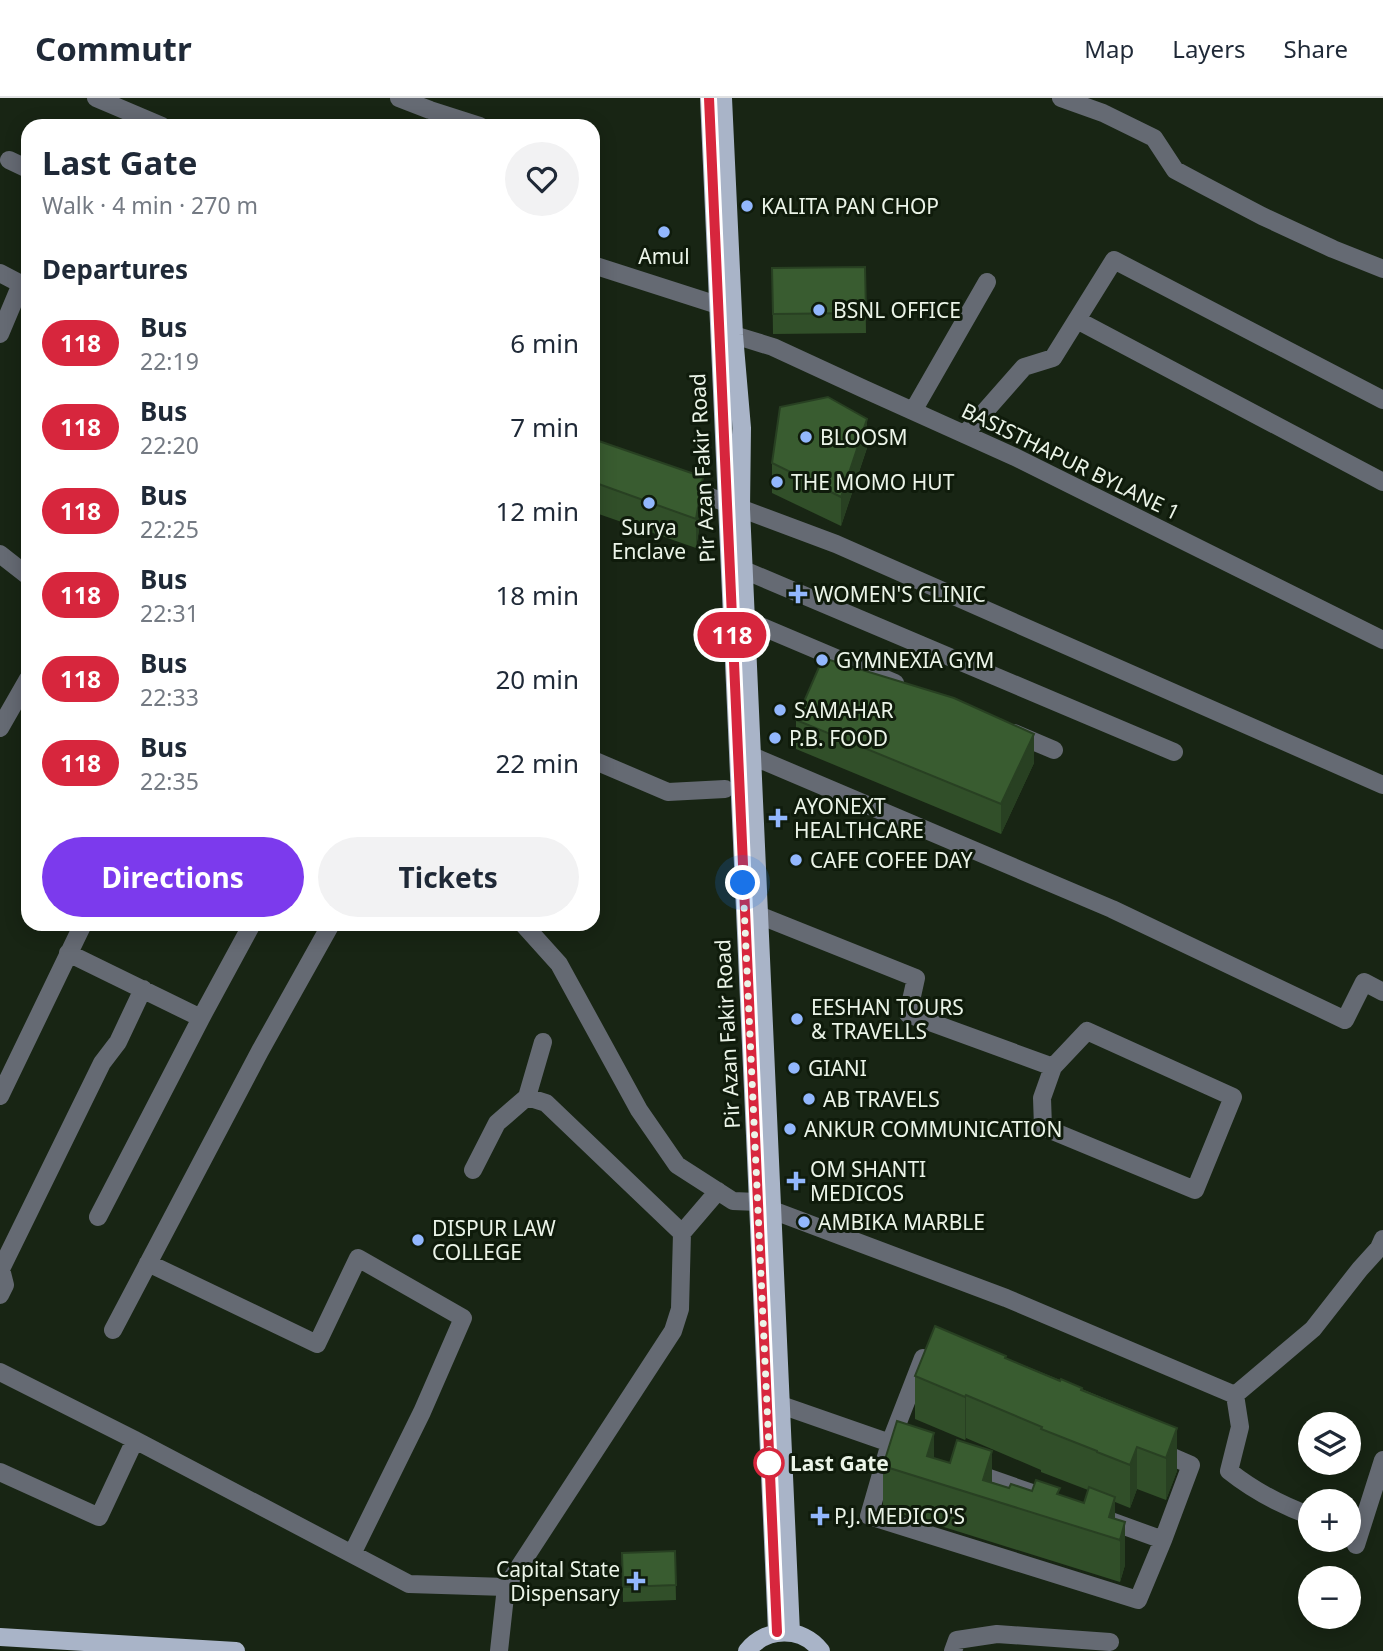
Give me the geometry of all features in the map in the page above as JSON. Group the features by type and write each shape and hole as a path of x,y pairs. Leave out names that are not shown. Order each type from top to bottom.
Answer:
{"main road":[{"name":"Pir Azan Fakir Road","path":"709,98 725,308 734,335 742,428 726,503 744,570 752,756 752,912"},
{"name":"Pir Azan Fakir Road","path":"723,98 726,503 752,912 784,1632"},
{"path":"765,1206 781,1405 784,1632"},
{"path":"747,1651 764,1637 784,1632 806,1638 821,1651"},
{"path":"0,1637 236,1651"}],"street":[{"path":"96,98 146,119"},
{"path":"399,98 458,119"},
{"path":"1061,98 1103,113 1154,138 1175,170 1203,185 1262,216 1383,269"},
{"path":"9,160 21,166"},
{"path":"965,434 1024,367 1053,358 1114,260 1383,400"},
{"path":"600,267 725,308"},
{"path":"0,274 21,283"},
{"path":"912,411 987,282"},
{"path":"0,334 21,293"},
{"path":"1077,320 1383,482"},
{"name":"BASISTHAPUR BYLANE 1","path":"734,335 774,347 1015,457 1383,640"},
{"path":"659,478 860,554 1383,785"},
{"path":"0,554 21,570"},
{"path":"744,570 1174,752"},
{"path":"746,621 915,692"},
{"path":"0,728 21,692"},
{"path":"1004,729 1054,750"},
{"path":"752,756 1112,909 1345,1020 1364,982 1383,992"},
{"path":"600,763 668,792 725,789"},
{"path":"752,912 916,978 908,1014 1053,1066"},
{"path":"0,1096 79,931"},
{"path":"97,1217 248,931"},
{"path":"113,1330 260,1051 327,931"},
{"path":"529,931 559,964 639,1110 677,1165 733,1201 765,1206 1006,1298 1235,1395"},
{"path":"68,953 201,1018"},
{"path":"2,1288 1,1269 102,1063 118,1042 143,989"},
{"path":"1087,1031 1233,1097 1195,1190 1043,1127 1042,1098 1053,1066 1087,1031"},
{"path":"473,1170 497,1123 527,1097 543,1042"},
{"path":"527,1097 546,1103 681,1233"},
{"path":"499,1651 506,1587 673,1331 680,1309 681,1233 718,1191"},
{"path":"1235,1395 1313,1329 1360,1269 1382,1246"},
{"path":"148,1263 317,1345 358,1258 463,1318 422,1412 352,1554"},
{"path":"938,1358 925,1352 890,1443 869,1517 1138,1600 1191,1465 1141,1444"},
{"path":"0,1372 410,1584 506,1587"},
{"path":"1235,1395 1240,1427 1228,1471 1246,1485 1298,1512"},
{"path":"781,1405 929,1457"},
{"path":"0,1472 99,1517 135,1440"},
{"path":"1361,1530 1383,1460"},
{"path":"955,1466 1046,1498"},
{"path":"1085,1512 1163,1540"},
{"path":"1361,1515 1367,1512"},
{"path":"953,1651 957,1640 997,1634 1110,1642"}],"building":[{"path":"865,267 866,313 773,314 772,268"},
{"path":"828,397 867,419 841,497 772,463 780,407"},
{"path":"600,441 703,477 696,519 600,485"},
{"path":"823,658 954,698 1034,734 1001,804 796,720"},
{"path":"935,1326 1006,1356 1005,1358 1177,1428 1166,1458 1137,1447 1130,1465 915,1376"},
{"path":"897,1421 934,1433 927,1456 950,1463 957,1440 992,1451 983,1480 1009,1488 1011,1484 1032,1491 1036,1480 1060,1488 1057,1494 1084,1503 1089,1487 1115,1497 1109,1517 1125,1522 1120,1540 883,1466"},
{"path":"675,1551 676,1585 623,1587 622,1553"}],"bus line":[{"name":"118","path":"709,98 777,1632"}],"place":[{"name":"KALITA PAN CHOP","path":"747,206"},
{"name":"Amul","path":"664,232"},
{"name":"BSNL OFFICE","path":"819,310"},
{"name":"BLOOSM","path":"806,437"},
{"name":"THE MOMO HUT","path":"777,482"},
{"name":"Surya Enclave","path":"649,503"},
{"name":"WOMEN'S CLINIC","path":"798,594"},
{"name":"GYMNEXIA GYM","path":"822,660"},
{"name":"SAMAHAR","path":"780,710"},
{"name":"P.B. FOOD","path":"775,738"},
{"name":"AYONEXT HEALTHCARE","path":"778,818"},
{"name":"CAFE COFEE DAY","path":"796,860"},
{"name":"EESHAN TOURS & TRAVELLS","path":"797,1019"},
{"name":"GIANI","path":"794,1068"},
{"name":"AB TRAVELS","path":"809,1099"},
{"name":"ANKUR COMMUNICATION","path":"790,1129"},
{"name":"OM SHANTI MEDICOS","path":"796,1181"},
{"name":"AMBIKA MARBLE","path":"804,1222"},
{"name":"DISPUR LAW COLLEGE","path":"418,1240"},
{"name":"Last Gate","path":"769,1463"},
{"name":"P.J. MEDICO'S","path":"820,1516"},
{"name":"Capital State Dispensary","path":"636,1581"}],"route":[{"path":"743,883 770,1471 769,1463"}]}
